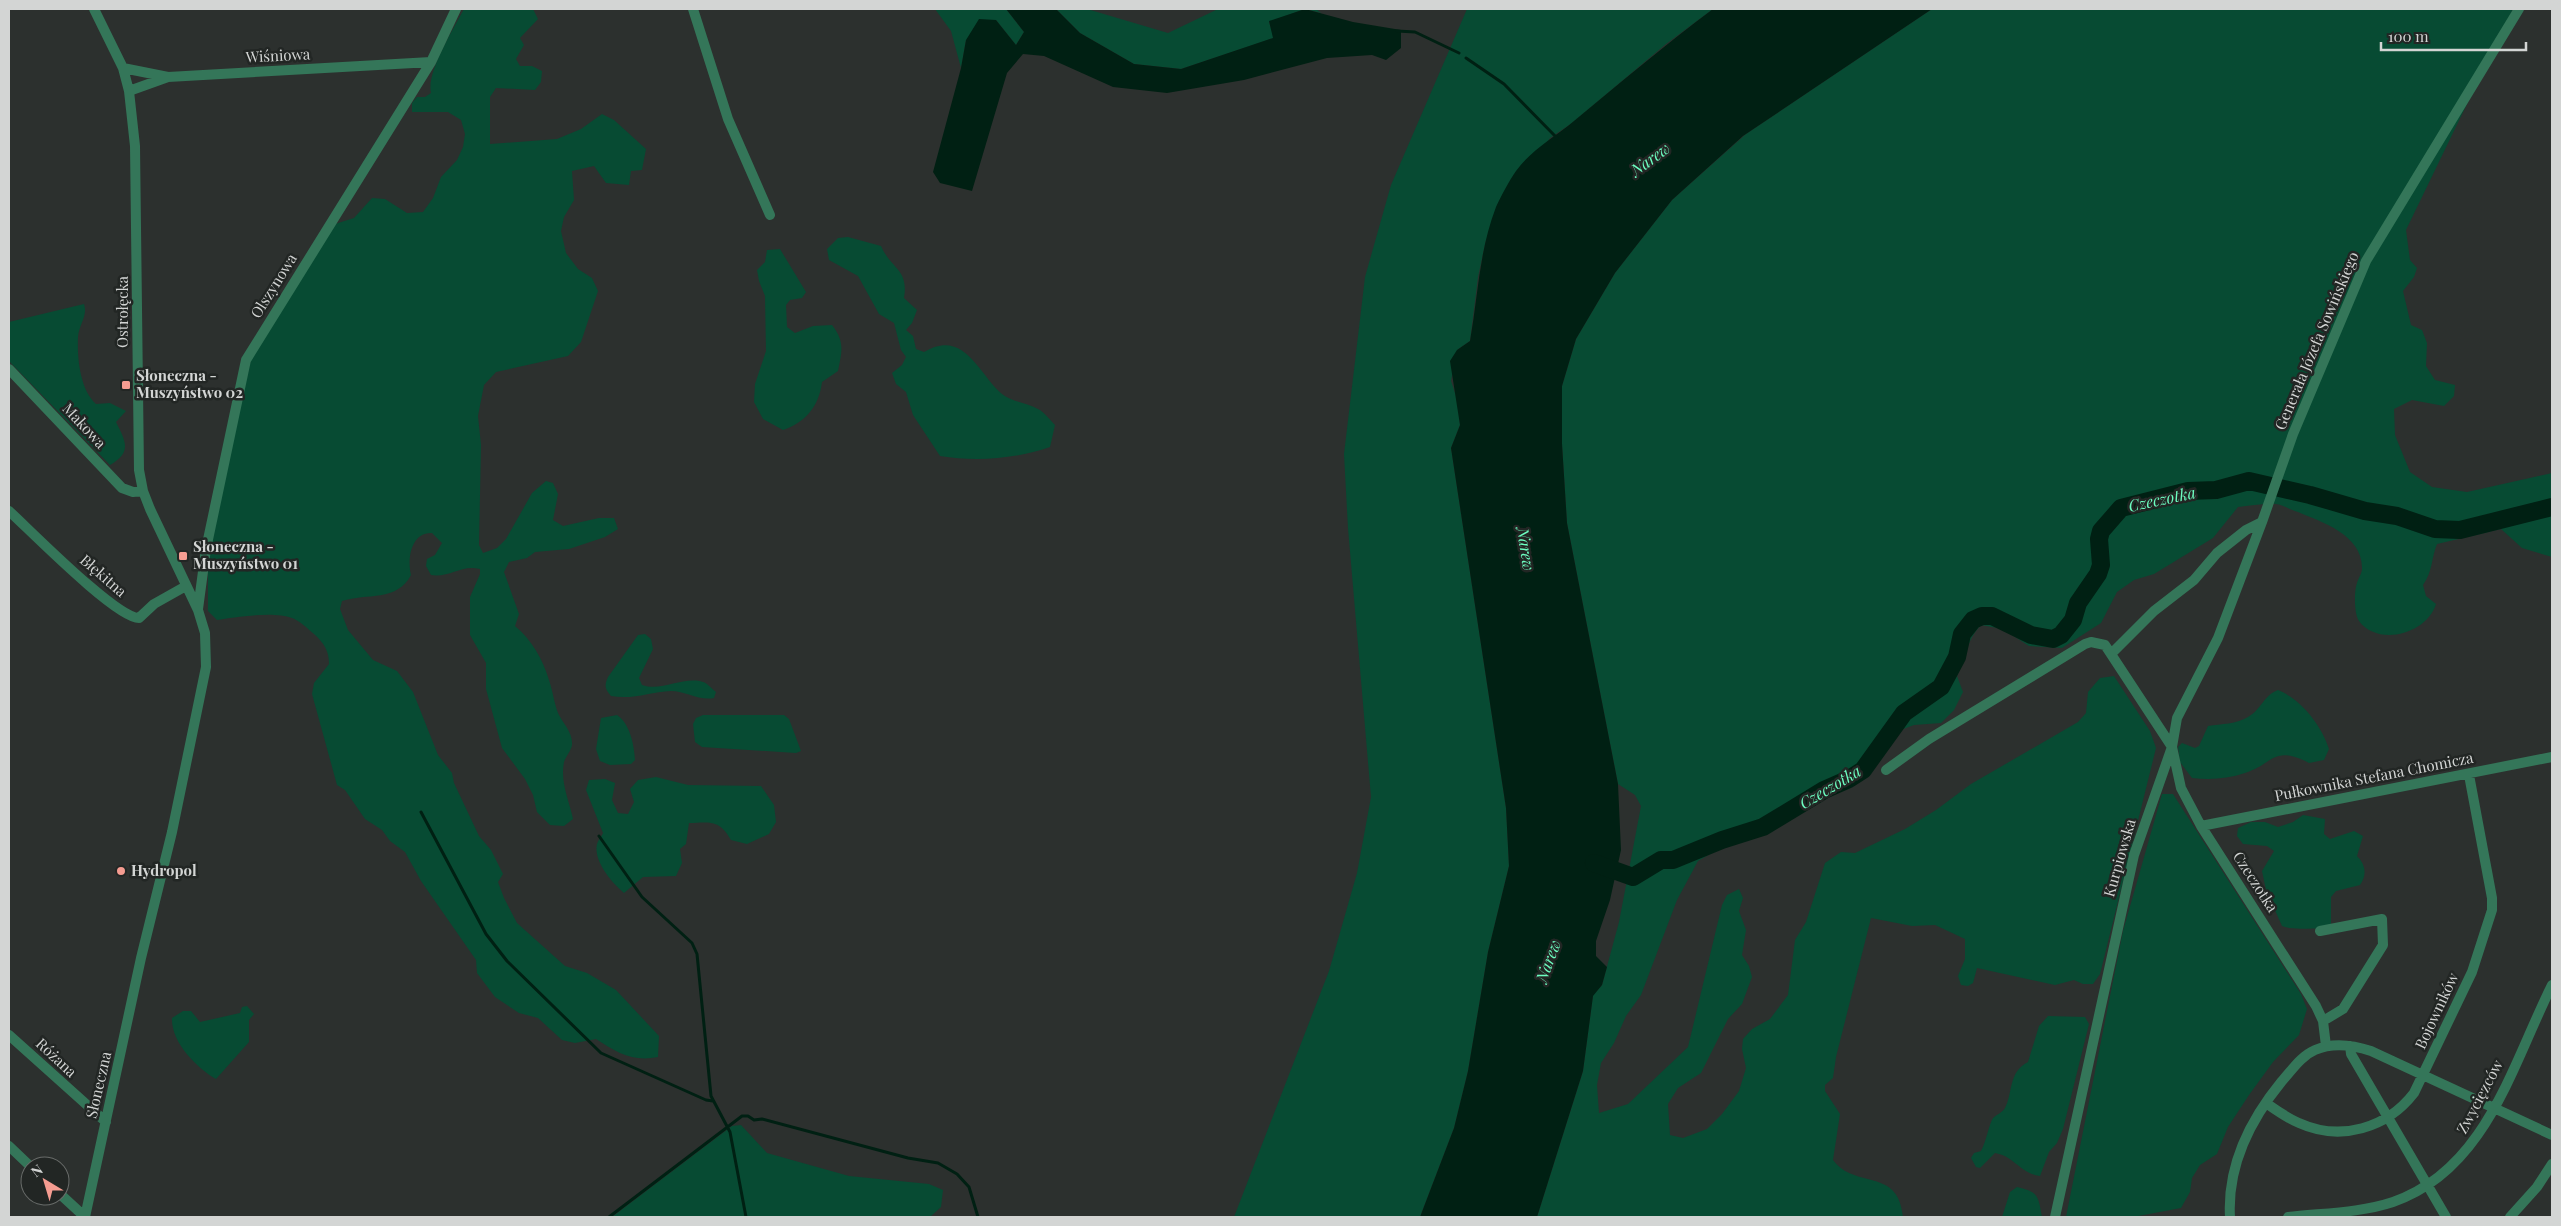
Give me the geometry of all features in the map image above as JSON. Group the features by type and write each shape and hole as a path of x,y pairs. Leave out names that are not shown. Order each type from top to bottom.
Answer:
{"street":[{"name":"Ostrołęcka","path":"94,9 122,68 129,91 135,146 138,242 137,450 143,492 198,610"},
{"name":"Olszynowa","path":"198,610 206,550 246,360 431,62 456,9"},
{"path":"693,9 728,119 770,215"},
{"name":"Generała Józefa Sowińskiego","path":"2262,522 2273,486 2366,261 2519,9"},
{"name":"Wiśniowa","path":"129,91 168,77 431,62"},
{"path":"122,68 168,77"},
{"name":"Makowa","path":"9,369 122,488 132,492 143,492"},
{"name":"Błękitna","path":"9,511 112,605 132,618 139,618 154,604 186,586"},
{"path":"2112,653 2154,611 2194,580 2217,553 2246,530 2262,522"},
{"name":"Kurpiowska","path":"2055,1217 2134,855 2172,747 2177,718 2218,638 2262,522"},
{"name":"Słoneczna","path":"85,1217 141,958 174,823 206,666 205,633 198,610"},
{"name":"Czeczotka","path":"1886,770 1929,739 2085,644 2091,642 2105,645 2172,747 2181,788 2201,826 2316,1006 2322,1021 2326,1046"},
{"name":"Pułkownika Stefana Chomicza","path":"2201,826 2552,757"},
{"name":"Bojowników","path":"2266,1103 2295,1122 2327,1131 2362,1129 2388,1118 2408,1100 2424,1075 2472,972 2493,904 2469,774"},
{"path":"2320,930 2382,920 2383,944 2343,1009 2322,1021"},
{"name":"Zwycięzców","path":"2288,1217 2376,1207 2401,1199 2447,1172 2464,1155 2484,1127 2552,985"},
{"name":"Różana","path":"9,1035 106,1122"},
{"path":"2230,1217 2231,1194 2238,1158 2252,1124 2266,1103 2302,1058 2326,1046 2350,1046 2372,1051 2552,1135"},
{"path":"2350,1046 2351,1054 2446,1217"},
{"path":"9,1146 20,1156"},
{"path":"2510,1217 2537,1187 2552,1164"},
{"path":"70,1203 85,1217"}],"green space":[{"path":"464,9 533,9 538,19 520,38 524,45 516,59 520,66 532,66 542,71 541,82 535,90 496,88 490,97 490,144 557,139 581,129 602,114 614,120 646,149 642,170 631,171 629,185 606,183 594,166 572,171 574,200 564,217 561,231 566,253 578,269 592,278 598,291 581,342 568,356 496,372 484,385 478,416 481,445 479,545 483,553 497,548 506,539 532,493 546,481 553,483 558,494 553,520 563,526 599,518 614,518 618,529 605,537 569,549 535,552 527,558 509,562 504,572 519,614 515,626 532,644 544,665 558,713 571,736 572,745 564,762 563,777 573,819 564,826 550,825 537,812 533,795 525,779 502,748 486,689 486,663 470,635 470,597 480,574 480,569 467,568 444,575 431,575 426,566 427,559 435,555 442,543 432,533 425,534 419,537 412,548 410,554 411,575 405,584 390,593 342,601 340,609 348,630 373,660 397,671 413,692 438,755 452,773 454,783 479,836 491,850 503,874 498,882 517,923 565,966 587,973 616,990 659,1036 658,1057 641,1058 626,1055 596,1039 575,1043 562,1040 538,1018 519,1013 495,997 477,973 476,960 421,881 405,852 390,841 382,830 365,819 345,790 337,785 312,694 314,683 329,664 327,651 318,637 298,621 284,616 244,616 217,620 208,611 208,549 252,355 335,224 354,218 372,198 385,199 407,213 423,212 433,198 441,177 457,160 463,147 465,134 461,120 448,112 412,112 412,103 417,97 425,97 431,93 431,84 437,62"},
{"path":"935,9 1006,9 1024,32 1016,45 996,20 966,40 961,68 951,31"},
{"path":"1056,9 1087,9 1168,33 1218,9 1305,9 1269,22 1274,38 1181,69 1134,64 1080,33"},
{"path":"1305,9 1316,9 1321,13"},
{"path":"1467,9 1713,9 1666,44 1572,123 1550,138 1486,240 1478,277 1470,341 1457,350 1451,381 1458,402 1460,425 1451,448 1506,808 1509,866 1488,952 1468,1071 1454,1128 1420,1217 1234,1217 1329,971 1357,873 1371,797 1348,528 1344,454 1365,277 1391,185"},
{"path":"1932,9 2513,9 2406,230 2410,260 2417,268 2414,277 2403,291 2411,325 2422,330 2427,343 2426,366 2435,380 2455,385 2454,396 2444,406 2412,400 2394,409 2395,435 2410,472 2432,487 2467,492 2552,473 2552,557 2522,548 2501,529 2437,544 2429,575 2423,585 2426,596 2436,604 2431,614 2423,623 2401,634 2378,634 2367,629 2357,618 2355,591 2362,569 2361,557 2349,539 2329,525 2276,504 2238,507 2213,538 2154,574 2134,580 2117,592 2101,623 2062,648 2029,646 2003,629 1981,625 1972,636 1957,676 1963,692 1954,710 1941,723 1914,725 1898,731 1862,779 1787,816 1773,830 1715,851 1698,861 1677,900 1641,995 1626,1016 1614,1043 1601,1063 1597,1085 1599,1113 1628,1104 1688,1047 1722,905 1727,895 1739,889 1743,898 1739,911 1746,930 1742,955 1749,966 1752,977 1742,1004 1728,1019 1701,1073 1678,1088 1668,1104 1670,1135 1683,1138 1707,1129 1722,1114 1739,1091 1746,1068 1742,1049 1743,1039 1752,1029 1770,1019 1788,995 1795,940 1806,922 1825,863 1841,852 1855,853 1905,829 1936,810 1971,784 2078,722 2086,713 2088,692 2100,678 2114,676 2150,731 2156,748 2100,974 2093,984 2083,984 2074,980 2055,985 1977,968 1973,983 1968,986 1961,985 1958,976 1965,959 1965,939 1935,925 1912,926 1871,918 1836,1057 1833,1078 1825,1085 1825,1091 1840,1114 1833,1160 1840,1168 1849,1173 1885,1185 1892,1190 1899,1200 1903,1217 1537,1217 1583,1071 1593,995 1602,985 1619,922 1641,806 1635,795 1618,784 1567,523 1562,444 1562,386 1576,339 1615,273 1672,200 1746,134"},
{"path":"848,237 881,246 902,275 905,288 904,298 917,310 912,323 906,330 913,336 916,349 924,352 938,346 950,345 960,349 969,356 1002,394 1010,399 1038,409 1045,414 1055,425 1050,447 1009,457 967,459 940,456 913,415 906,392 896,384 892,373 902,365 906,357 901,350 894,323 879,314 858,276 829,260 827,249 838,238"},
{"path":"780,249 806,292 802,298 790,300 786,305 787,327 795,333 813,326 832,325 841,342 841,358 838,371 822,382 818,399 805,418 783,430 763,419 754,402 755,384 766,351 765,296 757,270 765,262 767,250"},
{"path":"84,304 85,312 79,332 78,345 79,364 86,391 96,404 110,403 126,411 116,422 124,441 124,451 122,456 110,465 9,361 9,322"},
{"path":"645,634 651,639 653,649 639,678 642,685 657,687 688,681 703,682 716,692 714,698 708,699 671,691 634,696 611,696 606,687 608,677 638,635"},
{"path":"2278,690 2295,700 2310,714 2316,723 2329,749 2324,760 2309,763 2297,758 2281,756 2255,769 2232,777 2192,778 2180,762 2178,747 2182,743 2195,748 2199,746 2208,726 2244,719 2256,711 2269,696"},
{"path":"617,715 628,729 634,747 635,760 631,764 610,765 600,761 596,749 601,718"},
{"path":"703,715 784,715 789,719 801,751 796,753 702,747 695,742 693,724 696,718"},
{"path":"656,777 688,785 761,786 774,805 776,822 769,834 747,844 731,840 723,829 714,824 703,822 689,823 686,844 680,849 682,863 676,876 643,877 624,893 609,878 598,857 597,844 603,833 586,790 589,780 605,779 615,783 612,800 618,813 628,814 634,802 630,789 638,780"},
{"path":"2162,794 2173,794 2301,994 2307,1009 2299,1035 2273,1062 2249,1095 2228,1127 2217,1154 2200,1165 2192,1178 2190,1192 2181,1208 2133,1217 2066,1217 2123,931"},
{"path":"2303,815 2325,819 2324,834 2330,839 2354,831 2363,836 2357,856 2364,866 2362,881 2360,885 2336,891 2331,897 2331,924 2324,929 2282,926 2266,890 2262,871 2274,851 2267,846 2243,844 2237,836 2238,828 2251,822 2265,822 2278,827 2293,822"},
{"path":"247,1006 254,1014 249,1020 249,1042 216,1079 193,1061 180,1045 173,1027 172,1018 183,1011 191,1011 200,1022 240,1013 242,1007"},
{"path":"2048,1016 2085,1017 2089,1024 2063,1129 2057,1143 2049,1152 2040,1176 2033,1175 2002,1155 1995,1153 1980,1168 1976,1167 1971,1158 1974,1153 1981,1151 1993,1118 2005,1108 2014,1077 2017,1071 2028,1062 2039,1026"},
{"path":"741,1125 767,1153 849,1176 929,1184 943,1190 941,1207 930,1217 612,1217 732,1126"},
{"path":"2017,1187 2034,1193 2040,1204 2042,1217 2002,1217 2010,1192"}],"water":[{"path":"1006,9 1056,9 1080,33 1134,64 1181,69 1273,38 1269,21 1305,9 1353,22 1401,30 1401,48 1386,60 1372,55 1327,58 1244,80 1167,93 1113,87 1044,56 1023,54 1007,73 972,191 940,183 933,172 961,68 966,40 979,19 996,20 1016,45 1024,32"},
{"name":"Narew","path":"1713,9 1932,9 1743,136 1672,200 1615,273 1576,339 1562,386 1562,444 1567,523 1618,784 1621,850 1610,900 1596,941 1596,956 1607,967 1602,985 1593,996 1583,1071 1537,1217 1420,1217 1454,1128 1468,1071 1488,952 1509,866 1506,808 1451,448 1460,425 1450,361 1457,350 1470,341 1482,257 1490,224 1496,207 1516,171 1536,150"}],"waterway":[{"path":"1397,31 1415,32 1459,53"},
{"path":"1466,58 1504,84 1557,138"},
{"name":"Czeczotka","path":"1594,863 1633,877 1661,860 1673,860 1722,840 1763,827 1824,790 1849,779 1863,770 1904,713 1941,687 1957,657 1962,634 1973,620 1982,616 1992,616 2031,635 2053,639 2061,635 2073,620 2078,603 2098,574 2101,565 2099,539 2101,531 2121,508 2188,491 2216,490 2249,481 2310,495 2365,511 2397,516 2435,529 2460,530 2552,507"},
{"path":"421,812 486,934 507,961 601,1053 706,1100 713,1101"},
{"path":"599,836 642,897 692,943 697,954 711,1096 730,1132 746,1217"},
{"path":"609,1217 742,1116 748,1116 754,1120 762,1119 908,1158 938,1163 957,1174 969,1187 978,1217"}],"place":[{"name":"Słoneczna - Muszyństwo 02","path":"126,385"},
{"name":"Słoneczna - Muszyństwo 01","path":"183,556"},
{"name":"Hydropol","path":"121,871"}]}
